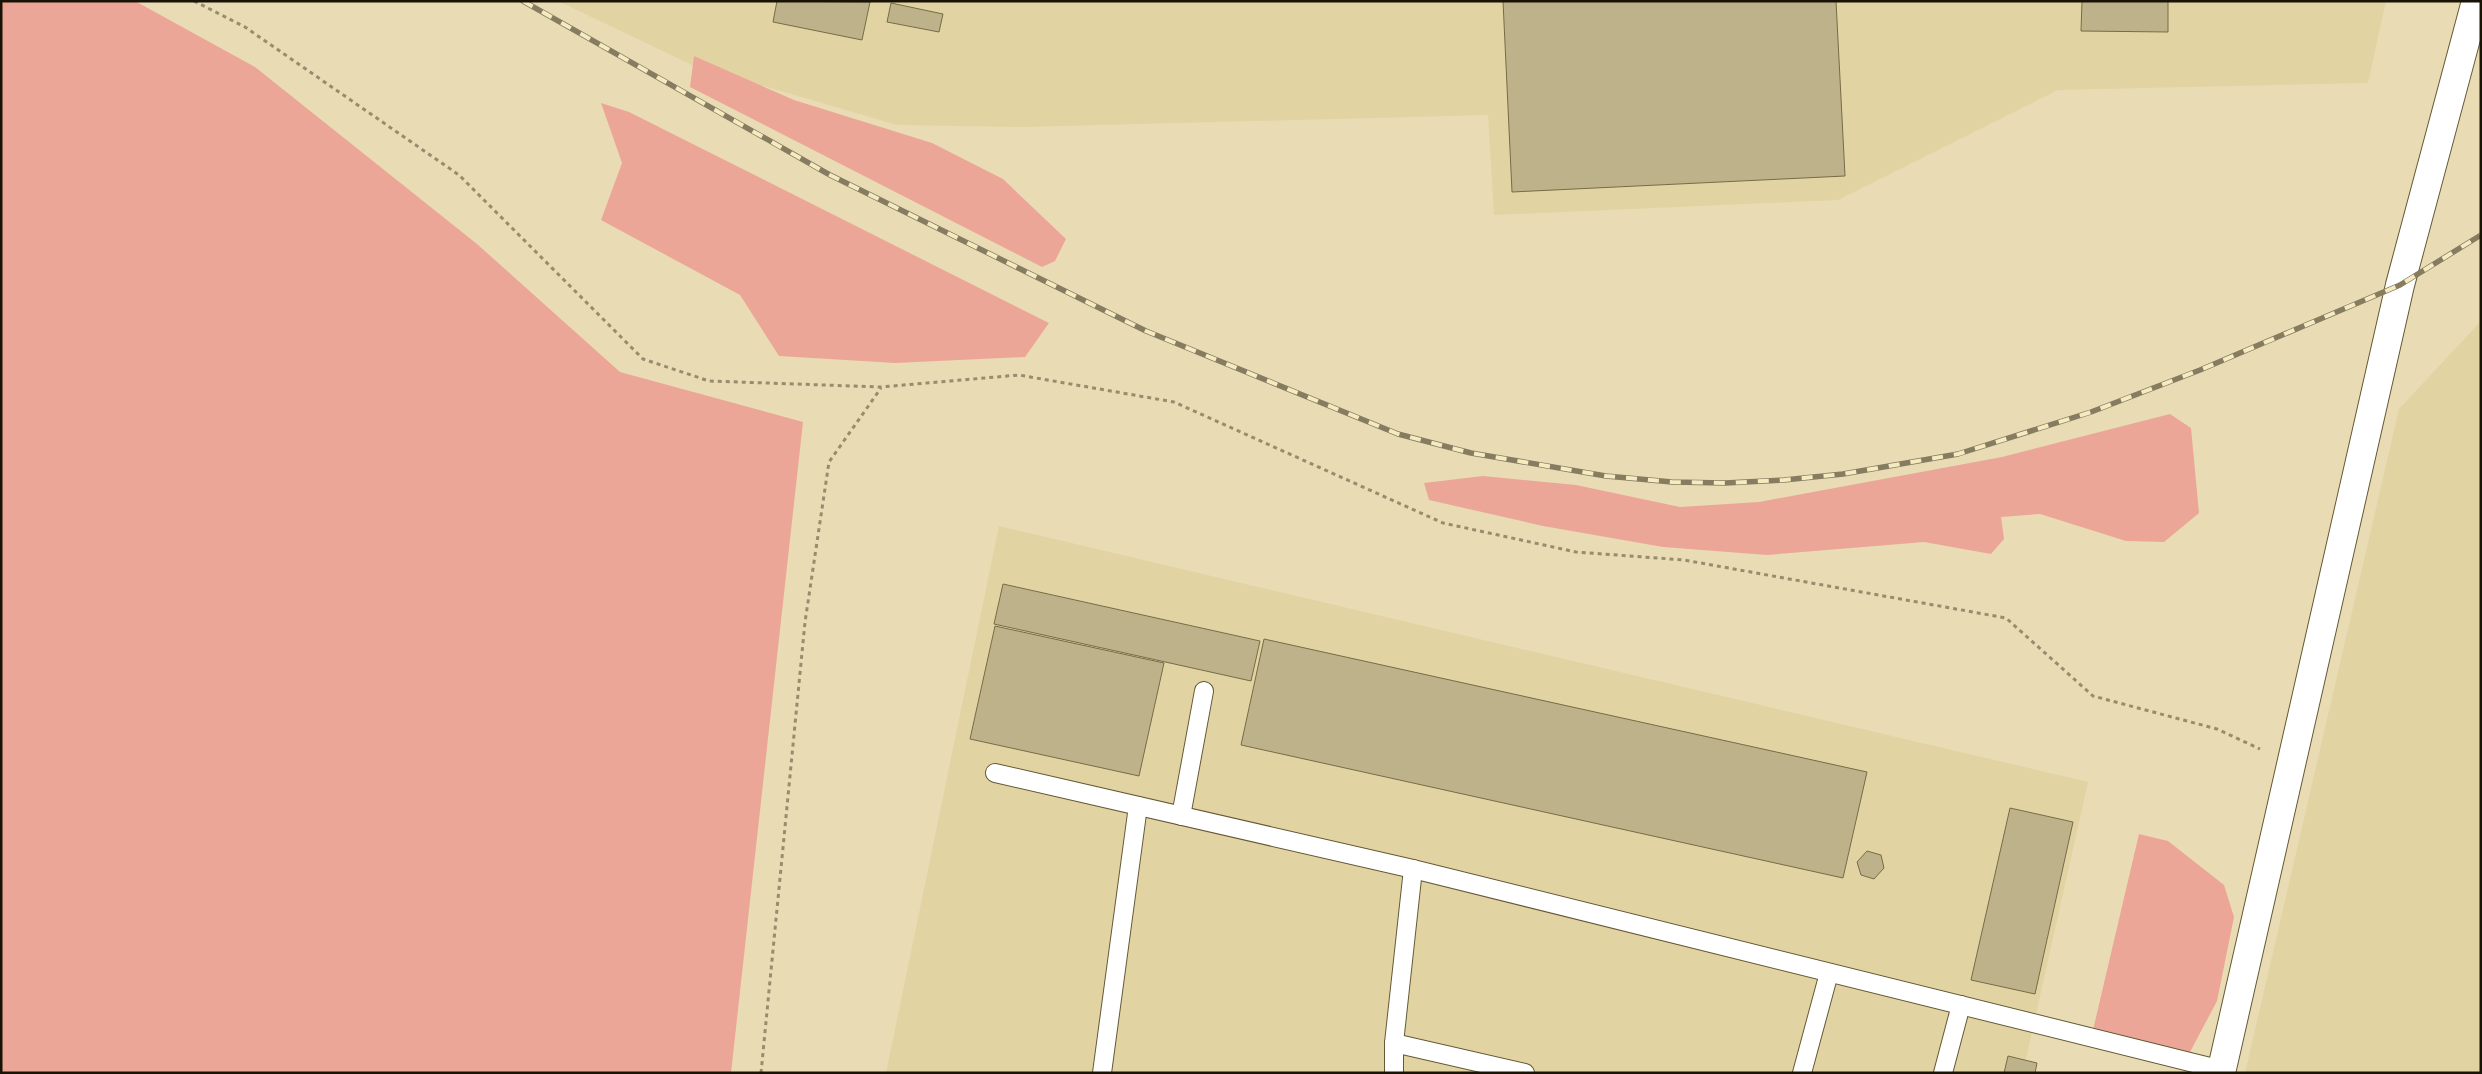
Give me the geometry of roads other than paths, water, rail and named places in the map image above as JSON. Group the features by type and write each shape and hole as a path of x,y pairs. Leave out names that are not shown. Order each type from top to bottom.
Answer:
{"street":[{"path":"2221,1072 2400,285 2476,1"}],"lane":[{"path":"1181,816 1204,691"},
{"path":"995,773 1413,869 2221,1072"},
{"path":"1102,1073 1138,806"},
{"path":"1394,1073 1394,1043 1413,869"},
{"path":"1802,1073 1829,972"},
{"path":"1944,1073 1961,1006"},
{"path":"1394,1043 1525,1073"}],"railway":[{"path":"523,1 830,175 1146,331 1398,434 1471,453 1606,476 1672,482 1725,483 1784,480 1843,474 1958,454 2091,412 2200,370 2400,285 2481,235"}]}
